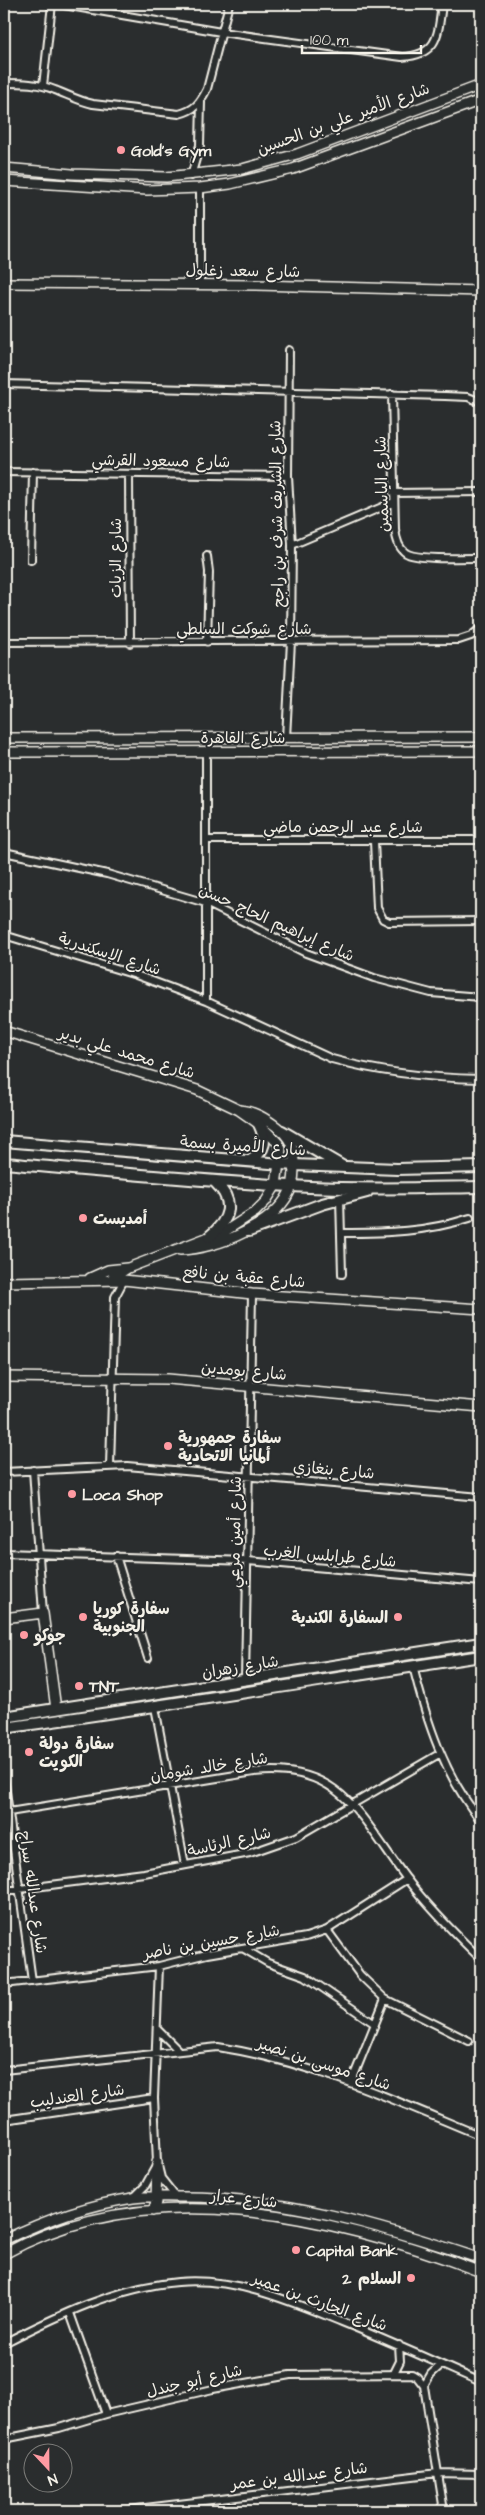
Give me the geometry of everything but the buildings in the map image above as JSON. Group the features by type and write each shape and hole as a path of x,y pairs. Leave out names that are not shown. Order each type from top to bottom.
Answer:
{"main road":[{"name":"شارع الأمير علي بن الحسين","path":"4,168 72,174 191,176 242,169 297,154 481,84"},
{"name":"شارع الأمير علي بن الحسين","path":"4,181 95,189 200,188 265,177 293,169 481,100"},
{"name":"شارع سعد زغلول","path":"4,283 481,291"},
{"name":"شارع القاهرة","path":"4,738 481,737"},
{"name":"شارع القاهرة","path":"4,752 481,751"},
{"name":"شارع محمد علي بدير","path":"4,1031 196,1090 239,1110 259,1124 278,1143 281,1149 280,1164"},
{"name":"شارع محمد علي بدير","path":"239,1110 251,1111 282,1130"},
{"path":"250,1161 261,1153 265,1143 259,1124"},
{"path":"249,1231 282,1203 292,1186 293,1148 291,1141 282,1130"},
{"path":"282,1130 345,1167"},
{"name":"شارع الأميرة بسمة","path":"4,1141 294,1165 481,1167"},
{"path":"4,1163 215,1182 292,1186 386,1189 481,1187"},
{"path":"87,1279 108,1270 128,1268 178,1251 243,1222 266,1201 276,1184 280,1164"},
{"path":"209,1237 224,1222 228,1204 224,1191 215,1182"},
{"path":"178,1251 194,1250 340,1198 386,1189"},
{"path":"124,1280 145,1262"},
{"path":"112,1279 128,1268"},
{"name":"شارع عقبة بن نافع","path":"4,1282 112,1279 252,1294 481,1309"},
{"name":"شارع بومدين","path":"4,1377 168,1379 481,1407"},
{"path":"4,1618 43,1614 56,1709"},
{"name":"شارع زهران","path":"4,1717 481,1643"},
{"name":"شارع زهران","path":"4,1728 155,1707 481,1656"},
{"path":"153,2212 156,2196 157,2162"},
{"name":"شارع عرار","path":"4,2240 60,2216 101,2204 156,2196 209,2196 264,2202 339,2216 427,2241 481,2259"},
{"name":"شارع عرار","path":"4,2254 18,2246 86,2223 116,2216 204,2209 257,2213 305,2221 401,2244 481,2272"}],"street":[{"path":"43,86 52,4"},
{"path":"58,4 221,32 360,52 414,56 424,54 436,40 442,4"},
{"path":"4,83 27,83 43,86 86,102 170,113 190,112 201,101 207,89 229,4"},
{"path":"191,176 200,145 201,101"},
{"path":"200,188 200,285"},
{"name":"شارع الشريف شرف بن راجح","path":"286,738 291,641 292,545 288,476 289,350"},
{"path":"4,384 392,394 468,397 481,402"},
{"name":"شارع الياسمين","path":"392,394 394,502 396,536 399,545 407,555 413,557 481,558"},
{"name":"شارع مسعود القرشي","path":"4,472 288,476"},
{"path":"31,560 33,472"},
{"name":"شارع الزيات","path":"128,474 130,643"},
{"path":"394,493 481,492"},
{"path":"292,545 394,502"},
{"path":"207,556 209,572 207,642"},
{"name":"شارع شوكت السلطي","path":"4,642 130,643 460,640 472,636 481,628"},
{"path":"206,752 206,1002"},
{"name":"شارع عبد الرحمن ماضي","path":"206,840 481,840"},
{"path":"374,840 377,908 383,919 390,922 481,921"},
{"name":"شارع إبراهيم الحاج حسن","path":"4,852 107,874 206,903 306,953 374,978 431,994 481,997"},
{"name":"شارع الإسكندرية","path":"4,935 136,975 206,1002 332,1059 426,1077 481,1079"},
{"path":"340,1198 342,1274"},
{"path":"341,1233 411,1232 441,1228 470,1218"},
{"path":"110,1466 111,1377 115,1297 124,1280"},
{"name":"شارع أمين مرعي","path":"245,1680 252,1294"},
{"name":"شارع بنغازي","path":"4,1472 110,1466 249,1475 481,1497"},
{"path":"33,1470 43,1614"},
{"name":"شارع طرابلس الغرب","path":"4,1553 248,1562 481,1582"},
{"path":"116,1556 148,1658"},
{"path":"414,1666 430,1729 439,1754 452,1778 481,1821"},
{"path":"155,1707 185,1865"},
{"name":"شارع الرئاسة","path":"4,1891 102,1879 185,1865 250,1853 279,1844 296,1837 439,1754"},
{"name":"شارع خالد شومان","path":"9,1812 254,1772 292,1771 318,1778 353,1804 407,1879 481,1959"},
{"name":"شارع عبدالله سراج","path":"4,1777 21,1888 32,1981"},
{"name":"شارع حسين بن ناصر","path":"4,1984 159,1966 206,1954 244,1950 306,1937 327,1930 407,1879"},
{"path":"327,1930 360,1974 385,1999 469,2040"},
{"path":"244,1950 268,1963 305,1976 375,2024"},
{"path":"159,1966 154,2098 157,2162 165,2185 176,2197"},
{"path":"351,2083 385,1999"},
{"path":"158,2030 178,2050"},
{"name":"شارع موسى بن نصير","path":"4,2070 218,2047 252,2052 351,2083 481,2136"},
{"name":"شارع العندليب","path":"4,2120 154,2098"},
{"path":"132,2198 145,2186 157,2162"},
{"name":"شارع الحارث بن عمير","path":"4,2343 104,2299 154,2285 179,2282 209,2282 242,2287 295,2303 399,2345 481,2382"},
{"path":"70,2313 106,2414"},
{"path":"394,2373 400,2361 399,2345"},
{"path":"442,2364 431,2374 424,2386 444,2511"},
{"name":"شارع أبو جندل","path":"4,2439 59,2428 106,2414 213,2389 290,2375 412,2374 424,2386"},
{"name":"شارع عبدالله بن عمر","path":"120,2511 438,2473 481,2474"}],"place":[{"name":"Gold's Gym","path":"121,150"},
{"name":"أمديست","path":"83,1218"},
{"name":"سفارة جمهورية ألمانيا الاتحادية","path":"168,1446"},
{"name":"Loca Shop","path":"72,1494"},
{"name":"سفارة كوريا الجنوبية","path":"83,1617"},
{"name":"السفارة الكندية","path":"398,1617"},
{"name":"جوكو","path":"24,1635"},
{"name":"TNT","path":"79,1686"},
{"name":"سفارة دولة الكويت","path":"29,1752"},
{"name":"Capital Bank","path":"296,2250"},
{"name":"السلام 2","path":"411,2278"}]}
